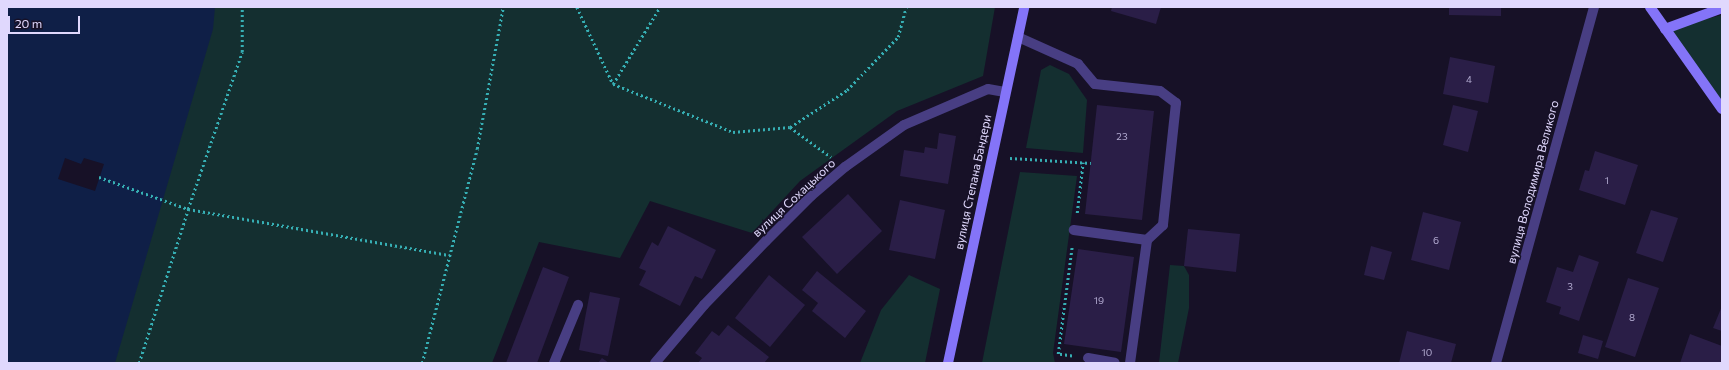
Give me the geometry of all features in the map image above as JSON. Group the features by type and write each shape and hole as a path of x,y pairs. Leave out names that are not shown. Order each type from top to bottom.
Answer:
{"main road":[{"name":"вулиця Степана Бандери","path":"948,363 1024,7"},
{"path":"1650,7 1722,109"},
{"path":"1665,29 1722,8"}],"street":[{"name":"вулиця Володимира Великого","path":"1496,363 1594,7"},
{"path":"1018,37 1078,64 1095,84 1160,91 1176,103 1163,225 1147,240 1130,363"},
{"name":"вулиця Сохацького","path":"655,363 704,305 766,241 811,196 845,167 904,125 988,89 1005,92"},
{"path":"1074,230 1147,240"},
{"path":"554,363 578,305"},
{"path":"1088,358 1115,363"}],"path":[{"path":"139,363 188,209 242,52 242,7"},
{"path":"422,363 477,149 503,7"},
{"path":"577,7 613,84 733,132 790,127 847,90 898,37 906,7"},
{"path":"613,84 660,7"},
{"path":"790,127 845,167"},
{"path":"1010,158 1090,163"},
{"path":"1084,162 1058,354 1088,358"},
{"path":"99,177 174,206 450,255"}],"green space":[{"path":"7,7 995,7 983,76 897,111 800,181 752,233 650,201 620,258 539,242 492,363 7,363"},
{"path":"1722,15 1722,104 1665,29"},
{"path":"1050,65 1069,74 1087,100 1083,153 1026,148 1041,70"},
{"path":"1020,172 1077,176 1053,353 1055,363 982,363"},
{"path":"1170,265 1184,266 1189,275 1189,308 1178,363 1159,363"},
{"path":"909,275 940,289 925,363 860,363 881,310"}],"water":[{"path":"7,7 215,7 213,29 115,363 7,363"}],"pier":[{"path":"65,158 81,164 84,158 104,164 95,191 58,179"}],"building":[{"path":"1112,7 1161,7 1156,24 1111,11"},
{"path":"1449,7 1501,7 1501,16 1449,15"},
{"path":"1450,57 1495,66 1488,103 1443,94"},
{"path":"1097,105 1154,111 1142,220 1085,214"},
{"path":"1453,105 1478,111 1468,152 1443,145"},
{"path":"939,133 956,136 948,184 900,176 904,150 924,153 925,147 937,149"},
{"path":"1595,151 1638,165 1625,205 1579,190 1585,170 1589,171"},
{"path":"848,194 882,231 837,274 802,237"},
{"path":"900,200 945,210 935,259 889,250"},
{"path":"1651,210 1678,218 1663,262 1636,253"},
{"path":"1423,212 1461,222 1449,270 1411,260"},
{"path":"668,226 716,250 702,279 695,276 680,306 639,285 646,271 639,268 652,242 658,246"},
{"path":"1188,229 1240,234 1236,272 1184,266"},
{"path":"1371,246 1392,252 1384,280 1364,275"},
{"path":"1078,249 1134,257 1121,352 1064,344"},
{"path":"1579,255 1599,262 1579,321 1559,314 1561,307 1546,302 1557,267 1573,272"},
{"path":"543,267 569,277 537,363 506,363"},
{"path":"817,271 866,311 845,338 812,311 818,303 802,290"},
{"path":"769,275 805,305 770,347 735,318"},
{"path":"1628,278 1659,288 1635,357 1605,347"},
{"path":"590,292 620,298 608,356 579,350"},
{"path":"1722,306 1722,331 1713,328"},
{"path":"728,325 769,357 764,363 698,363 702,358 695,353 712,331 719,336"},
{"path":"1407,331 1456,344 1451,363 1399,363"},
{"path":"1690,334 1722,346 1722,363 1680,363"},
{"path":"1583,335 1603,341 1598,359 1578,353"},
{"path":"602,358 609,363 598,363"}]}
